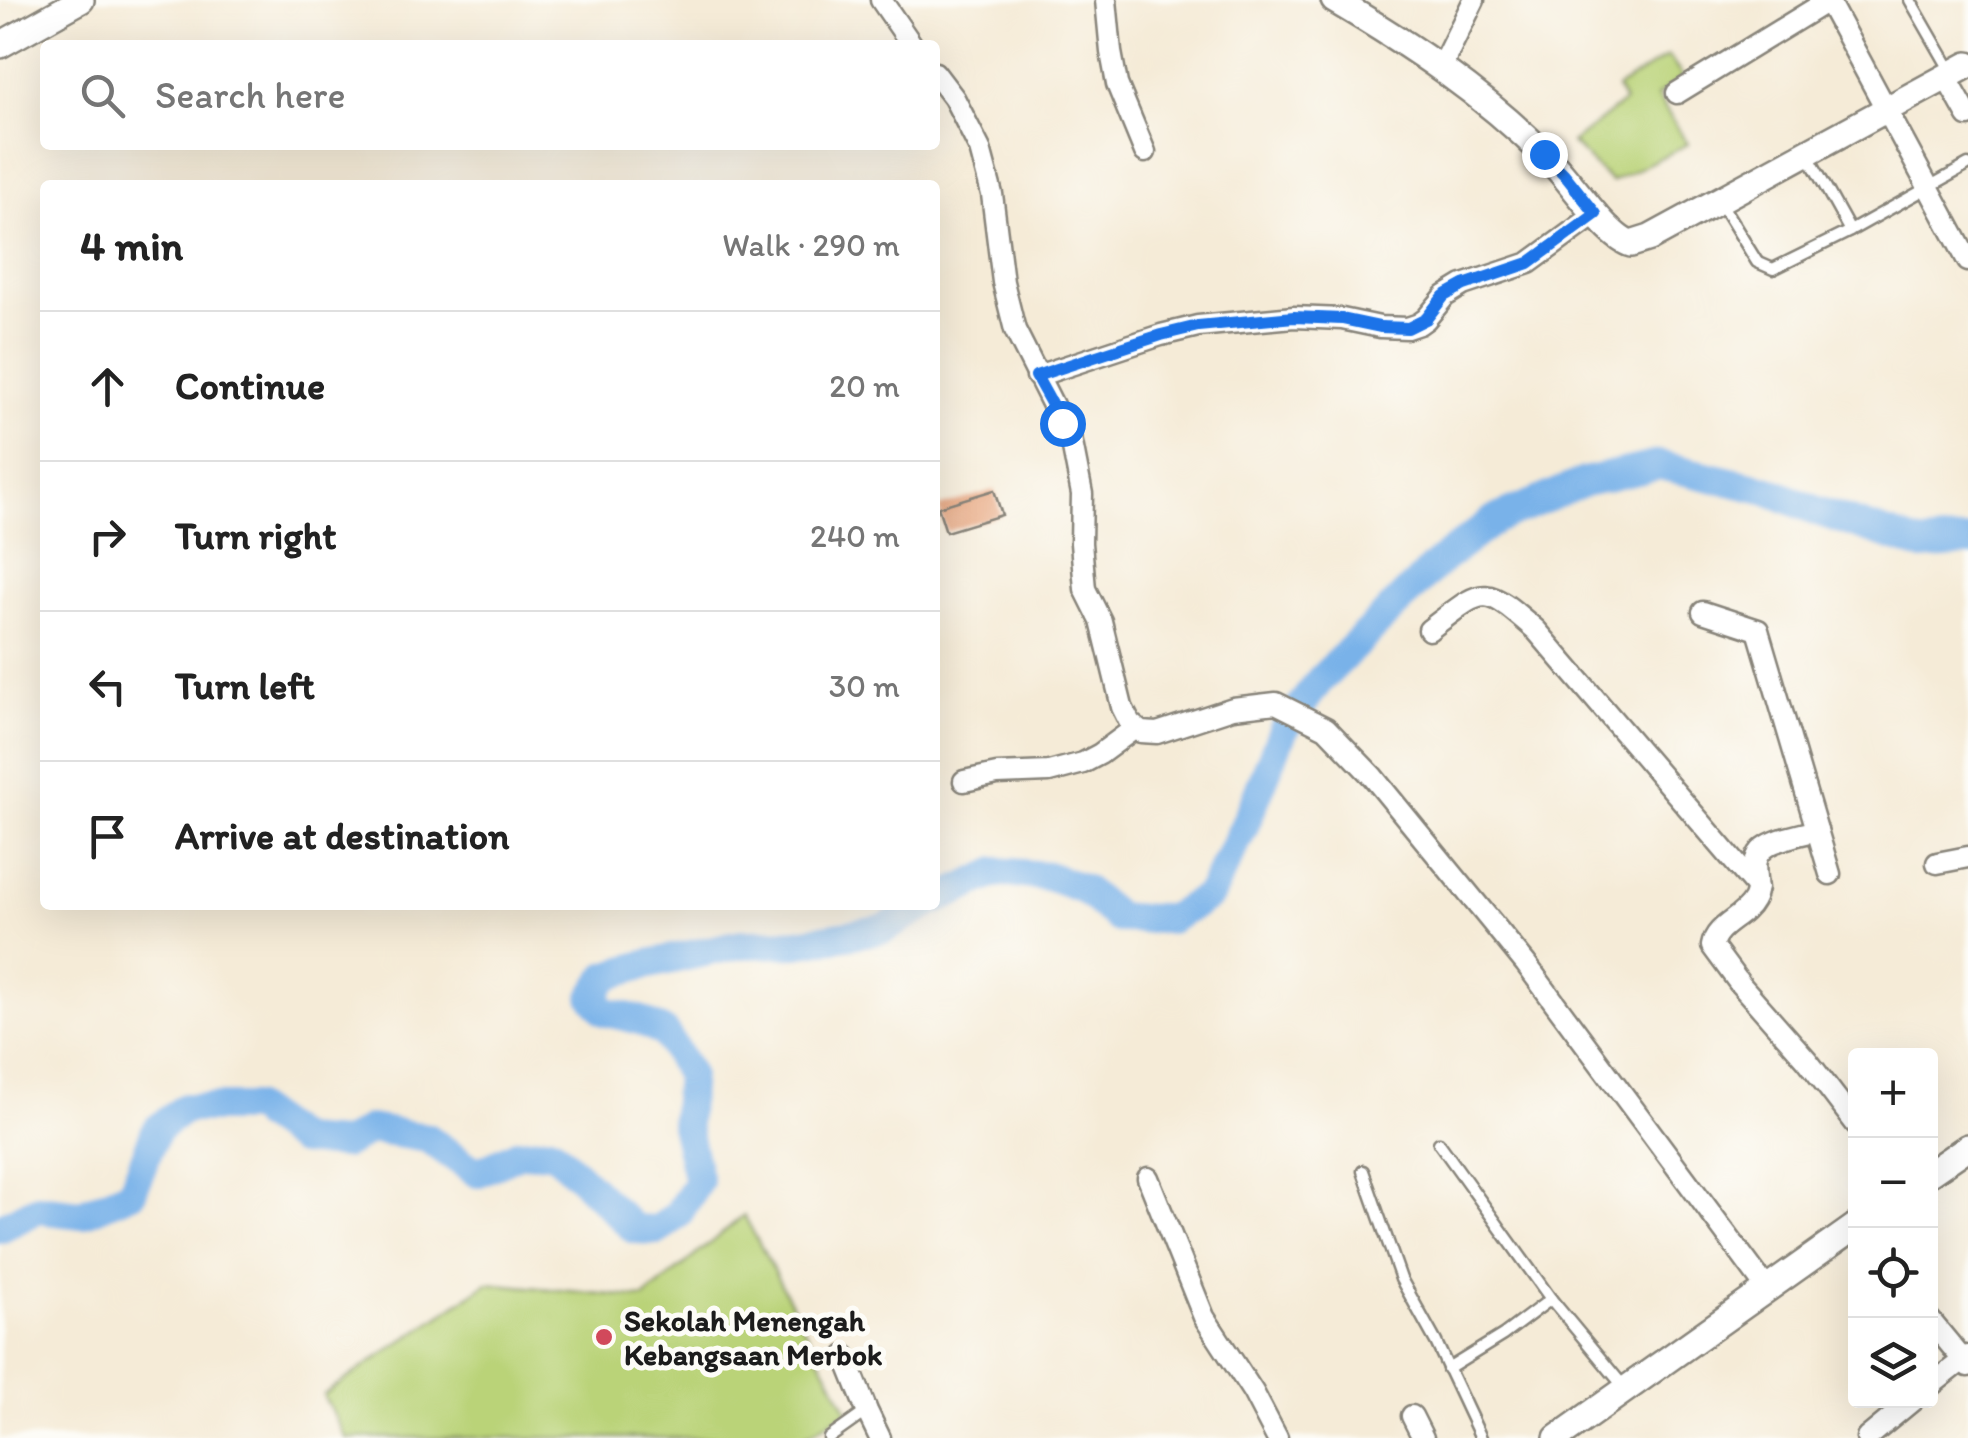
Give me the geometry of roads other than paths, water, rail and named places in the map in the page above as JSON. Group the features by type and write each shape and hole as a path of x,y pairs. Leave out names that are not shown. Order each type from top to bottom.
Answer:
{"street":[{"path":"0,46 81,0"},
{"path":"880,0 908,40"},
{"path":"1106,0 1117,84 1145,152"},
{"path":"1334,0 1441,66 1544,154 1614,236 1631,244 1650,238 1956,72 1968,116"},
{"path":"1441,66 1474,0"},
{"path":"1677,93 1828,0 1968,260"},
{"path":"940,80 980,149 992,194 1000,269 1016,330 1072,444 1082,494 1085,590 1101,621 1122,707 1136,728 1157,733 1233,708 1276,703 1326,728 1373,777 1526,964 1767,1289"},
{"path":"1036,376 1198,326 1294,317 1408,328 1426,319 1444,296 1464,285 1529,263 1596,214"},
{"path":"1430,630 1479,596 1490,595 1511,608 1536,630 1757,888"},
{"path":"1703,612 1758,630 1830,874"},
{"path":"964,781 997,774 1049,772 1083,763 1136,728"},
{"path":"1817,830 1766,846 1754,867 1757,888 1751,903 1721,928 1712,946 1848,1114"},
{"path":"1936,863 1968,856"},
{"path":"1938,1168 1968,1147"},
{"path":"1148,1178 1204,1316 1254,1392 1277,1438"},
{"path":"1557,1438 1854,1228"},
{"path":"1938,1329 1966,1360 1938,1380"},
{"path":"845,1356 880,1438"},
{"path":"1868,1438 1904,1408"},
{"path":"1412,1416 1423,1438"}],"lane":[{"path":"1910,0 1956,72"},
{"path":"1806,152 1850,231"},
{"path":"1718,200 1758,262 1773,269 1968,165"},
{"path":"1439,1142 1551,1299 1626,1389"},
{"path":"1363,1170 1401,1279 1482,1438"},
{"path":"1448,1369 1504,1335 1551,1299"},
{"path":"829,1438 866,1412"}],"waterway":[{"path":"940,899 997,872 1047,876 1083,889 1118,918 1170,919 1209,896 1243,829 1283,731 1320,680 1438,563 1494,520 1584,482 1659,465 1767,490 1922,546 1968,542"},
{"path":"0,1228 38,1209 81,1214 132,1192 156,1130 185,1108 253,1108 300,1141 345,1144 370,1129 427,1138 477,1173 519,1153 552,1150 634,1229 658,1230 678,1214 698,1181 685,1125 689,1074 665,1033 640,1020 606,1012 593,997 607,976 741,944 797,943 884,929 918,910"}],"place":[{"name":"Sekolah Menengah Kebangsaan Merbok","path":"604,1337"}]}
